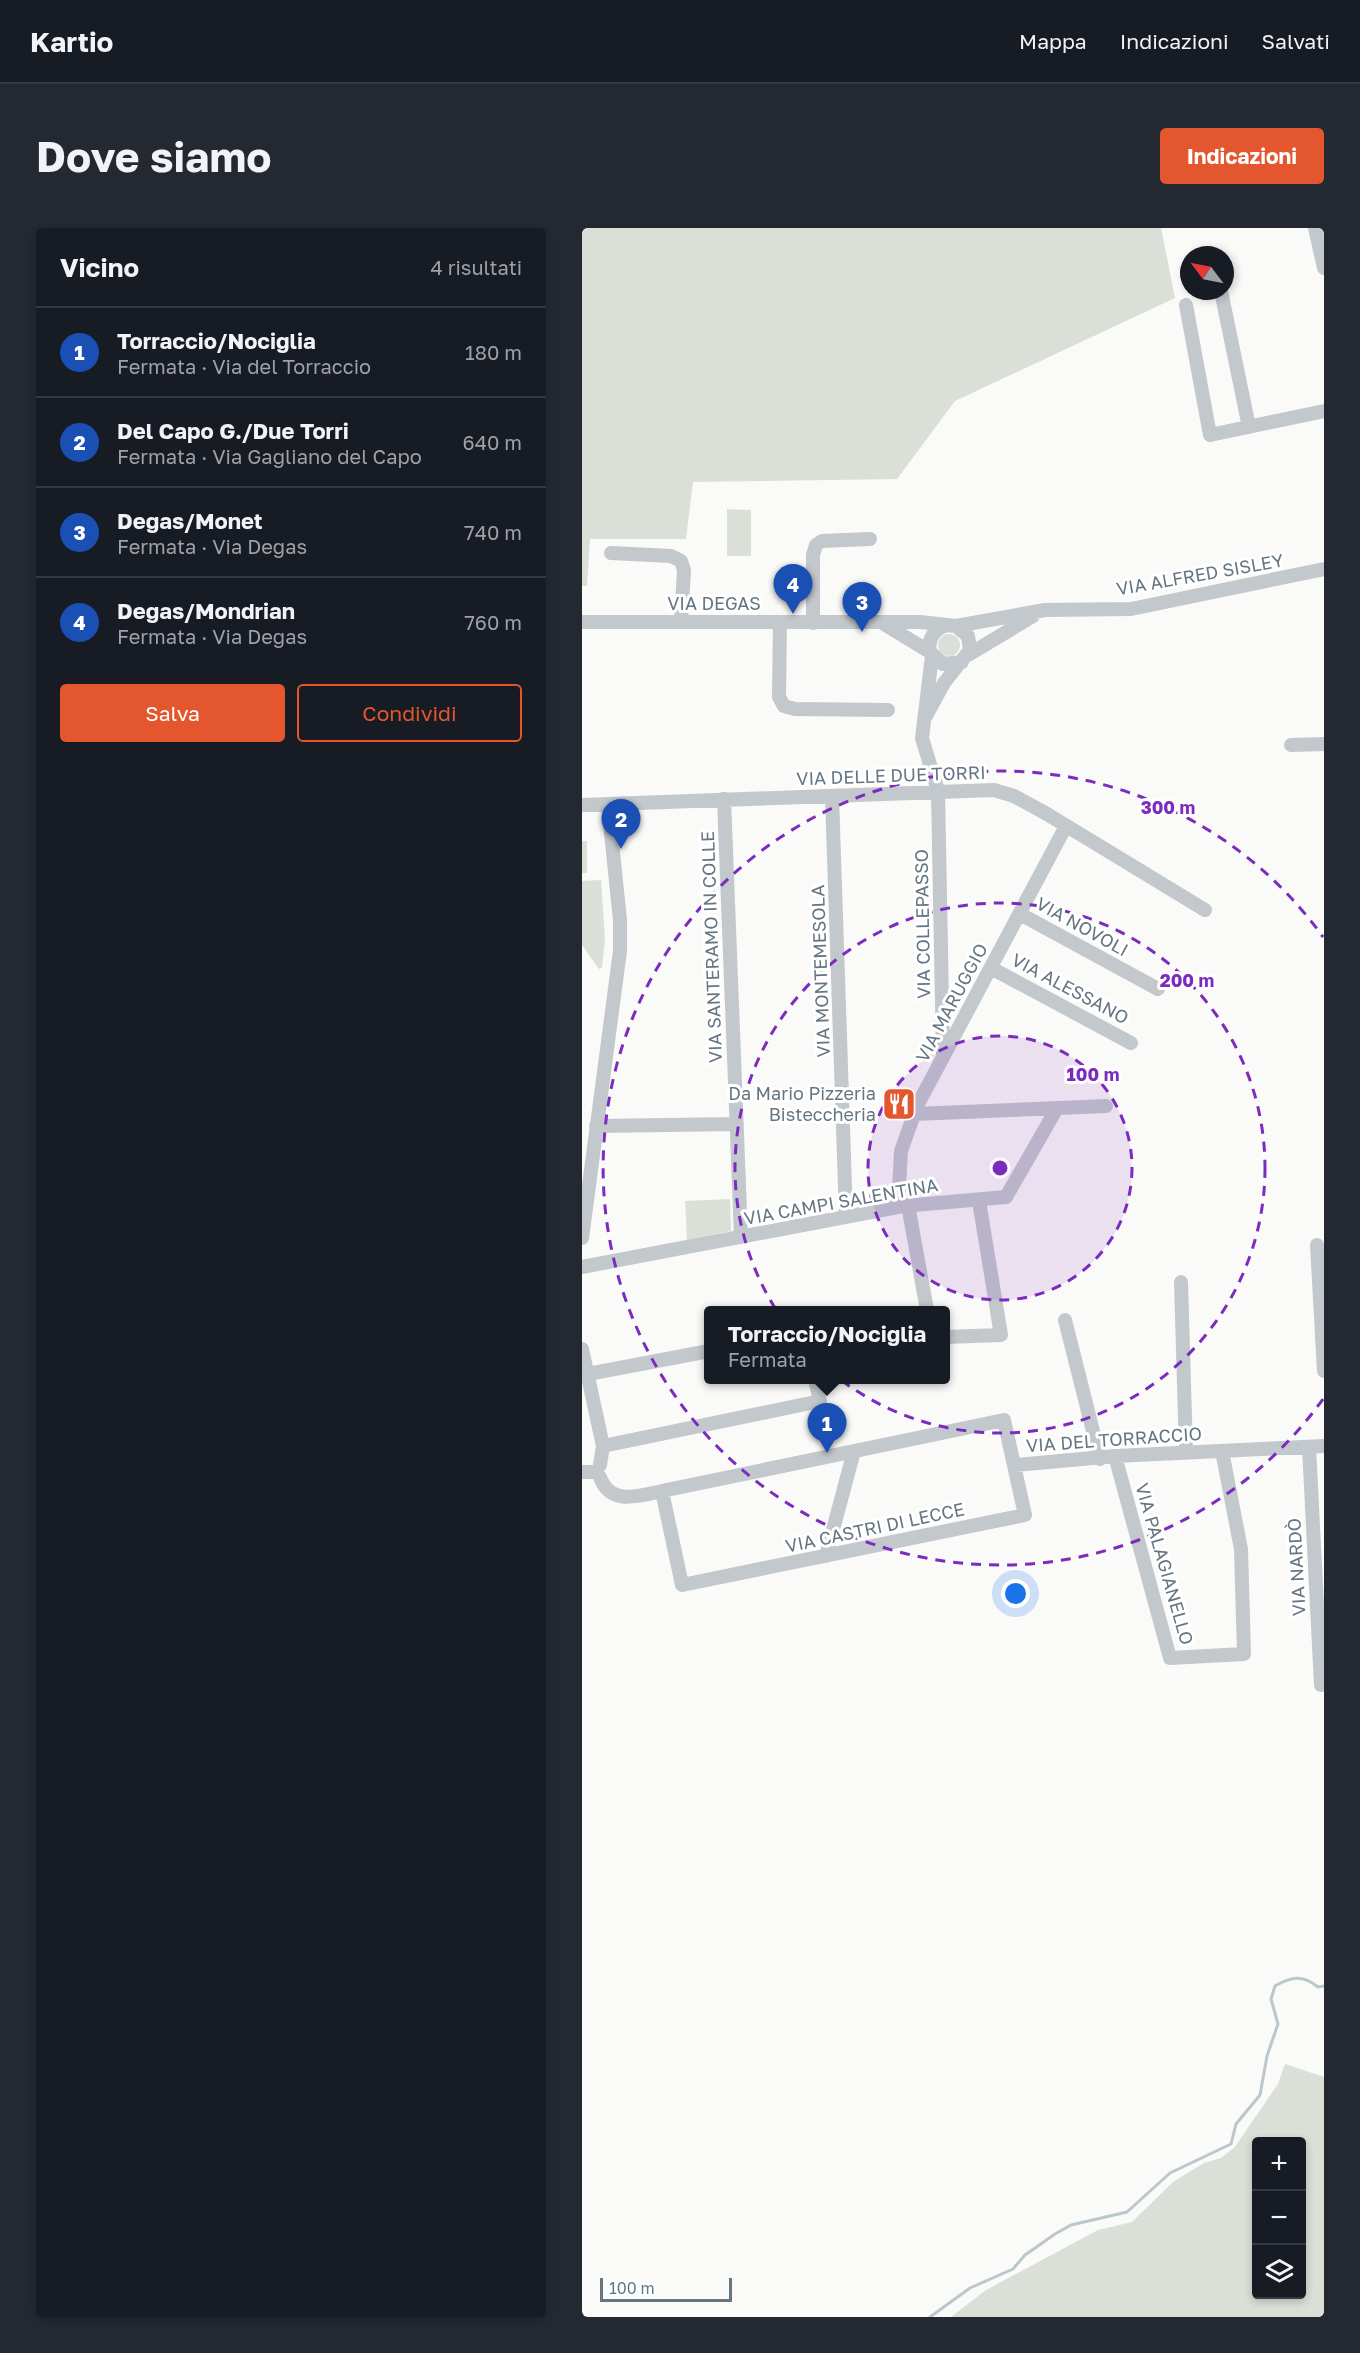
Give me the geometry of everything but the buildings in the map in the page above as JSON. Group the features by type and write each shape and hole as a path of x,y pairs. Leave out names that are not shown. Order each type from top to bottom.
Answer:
{"street":[{"path":"1315,228 1324,268"},
{"path":"1223,300 1249,427"},
{"path":"1186,305 1210,435 1324,411"},
{"path":"813,623 813,553 816,545 822,541 870,539"},
{"path":"611,553 671,556 681,561 684,573 681,622"},
{"name":"VIA ALFRED SISLEY","path":"952,625 1045,610 1131,609 1324,569"},
{"path":"931,654 949,666 965,659 1006,630 1045,610"},
{"name":"VIA DEGAS","path":"582,621 883,624 920,622 952,625"},
{"path":"780,622 779,697 784,706 795,709 888,710"},
{"name":"VIA DEGAS","path":"883,624 931,654"},
{"path":"926,716 944,683 965,659 970,645 968,636 952,625 933,634 929,642 931,654 926,716 924,748 938,791"},
{"path":"1291,745 1324,744"},
{"name":"VIA DELLE DUE TORRI","path":"582,805 938,791 1001,791 1066,826 1205,910"},
{"name":"VIA COLLEPASSO","path":"938,791 943,1057"},
{"name":"VIA MONTEMESOLA","path":"832,796 846,1217"},
{"name":"VIA SANTERAMO IN COLLE","path":"724,799 741,1237"},
{"path":"582,1238 620,951 620,920 608,804"},
{"name":"VIA MARUGGIO","path":"926,1306 903,1206 899,1163 914,1114 1066,826"},
{"name":"VIA NOVOLI","path":"1020,914 1158,989"},
{"name":"VIA ALESSANO","path":"991,968 1131,1043"},
{"path":"914,1114 1106,1106"},
{"name":"VIA CAMPI SALENTINA","path":"582,1267 903,1206 1006,1197 1057,1108"},
{"path":"596,1126 737,1124"},
{"path":"950,1337 1001,1335 979,1201"},
{"path":"1317,1245 1324,1371"},
{"path":"1180,1282 1186,1452"},
{"path":"1065,1320 1100,1459"},
{"path":"582,1349 603,1446 594,1472"},
{"path":"588,1374 704,1352"},
{"path":"603,1446 820,1401 816,1384"},
{"name":"VIA DEL TORRACCIO","path":"594,1472 606,1488 621,1498 1004,1420 1015,1465 1115,1456 1324,1446"},
{"name":"VIA NARDÒ","path":"1309,1447 1321,1685"},
{"path":"826,1556 854,1451"},
{"name":"VIA PALAGIANELLO","path":"1115,1456 1170,1658 1244,1654 1241,1550 1222,1451"},
{"name":"VIA CASTRI DI LECCE","path":"662,1491 682,1585 1025,1515 1015,1465"}],"shaded area":[{"path":"582,228 1161,228 1175,298 955,401 897,479 693,482 686,539 590,539 587,586 582,586"},
{"path":"727,509 751,510 751,556 727,556"},
{"path":"945,634 953,634 960,641 960,649 953,656 945,656 938,649 938,641"},
{"path":"582,841 587,841 587,873 582,873"},
{"path":"601,880 605,939 602,968 599,969 582,945 582,881"},
{"path":"730,1199 731,1231 687,1240 685,1201"},
{"path":"1285,2064 1324,2077 1324,2317 951,2317 986,2290 1098,2230 1132,2222 1173,2182 1204,2163 1221,2158 1234,2148 1278,2084"}],"waterway":[{"path":"930,2317 970,2288 1013,2269 1025,2255 1055,2234 1071,2225 1127,2212 1170,2173 1231,2144 1236,2124 1260,2095 1267,2056 1278,2024 1271,1999 1275,1986 1297,1978 1307,1980 1318,1987 1324,1986"}],"place":[{"name":"Degas/Mondrian","path":"793,614"},
{"name":"Degas/Monet","path":"862,632"},
{"name":"Del Capo G./Due Torri","path":"621,849"},
{"name":"Da Mario Pizzeria Bisteccheria","path":"899,1104"},
{"name":"Torraccio/Nociglia","path":"827,1453"}]}
